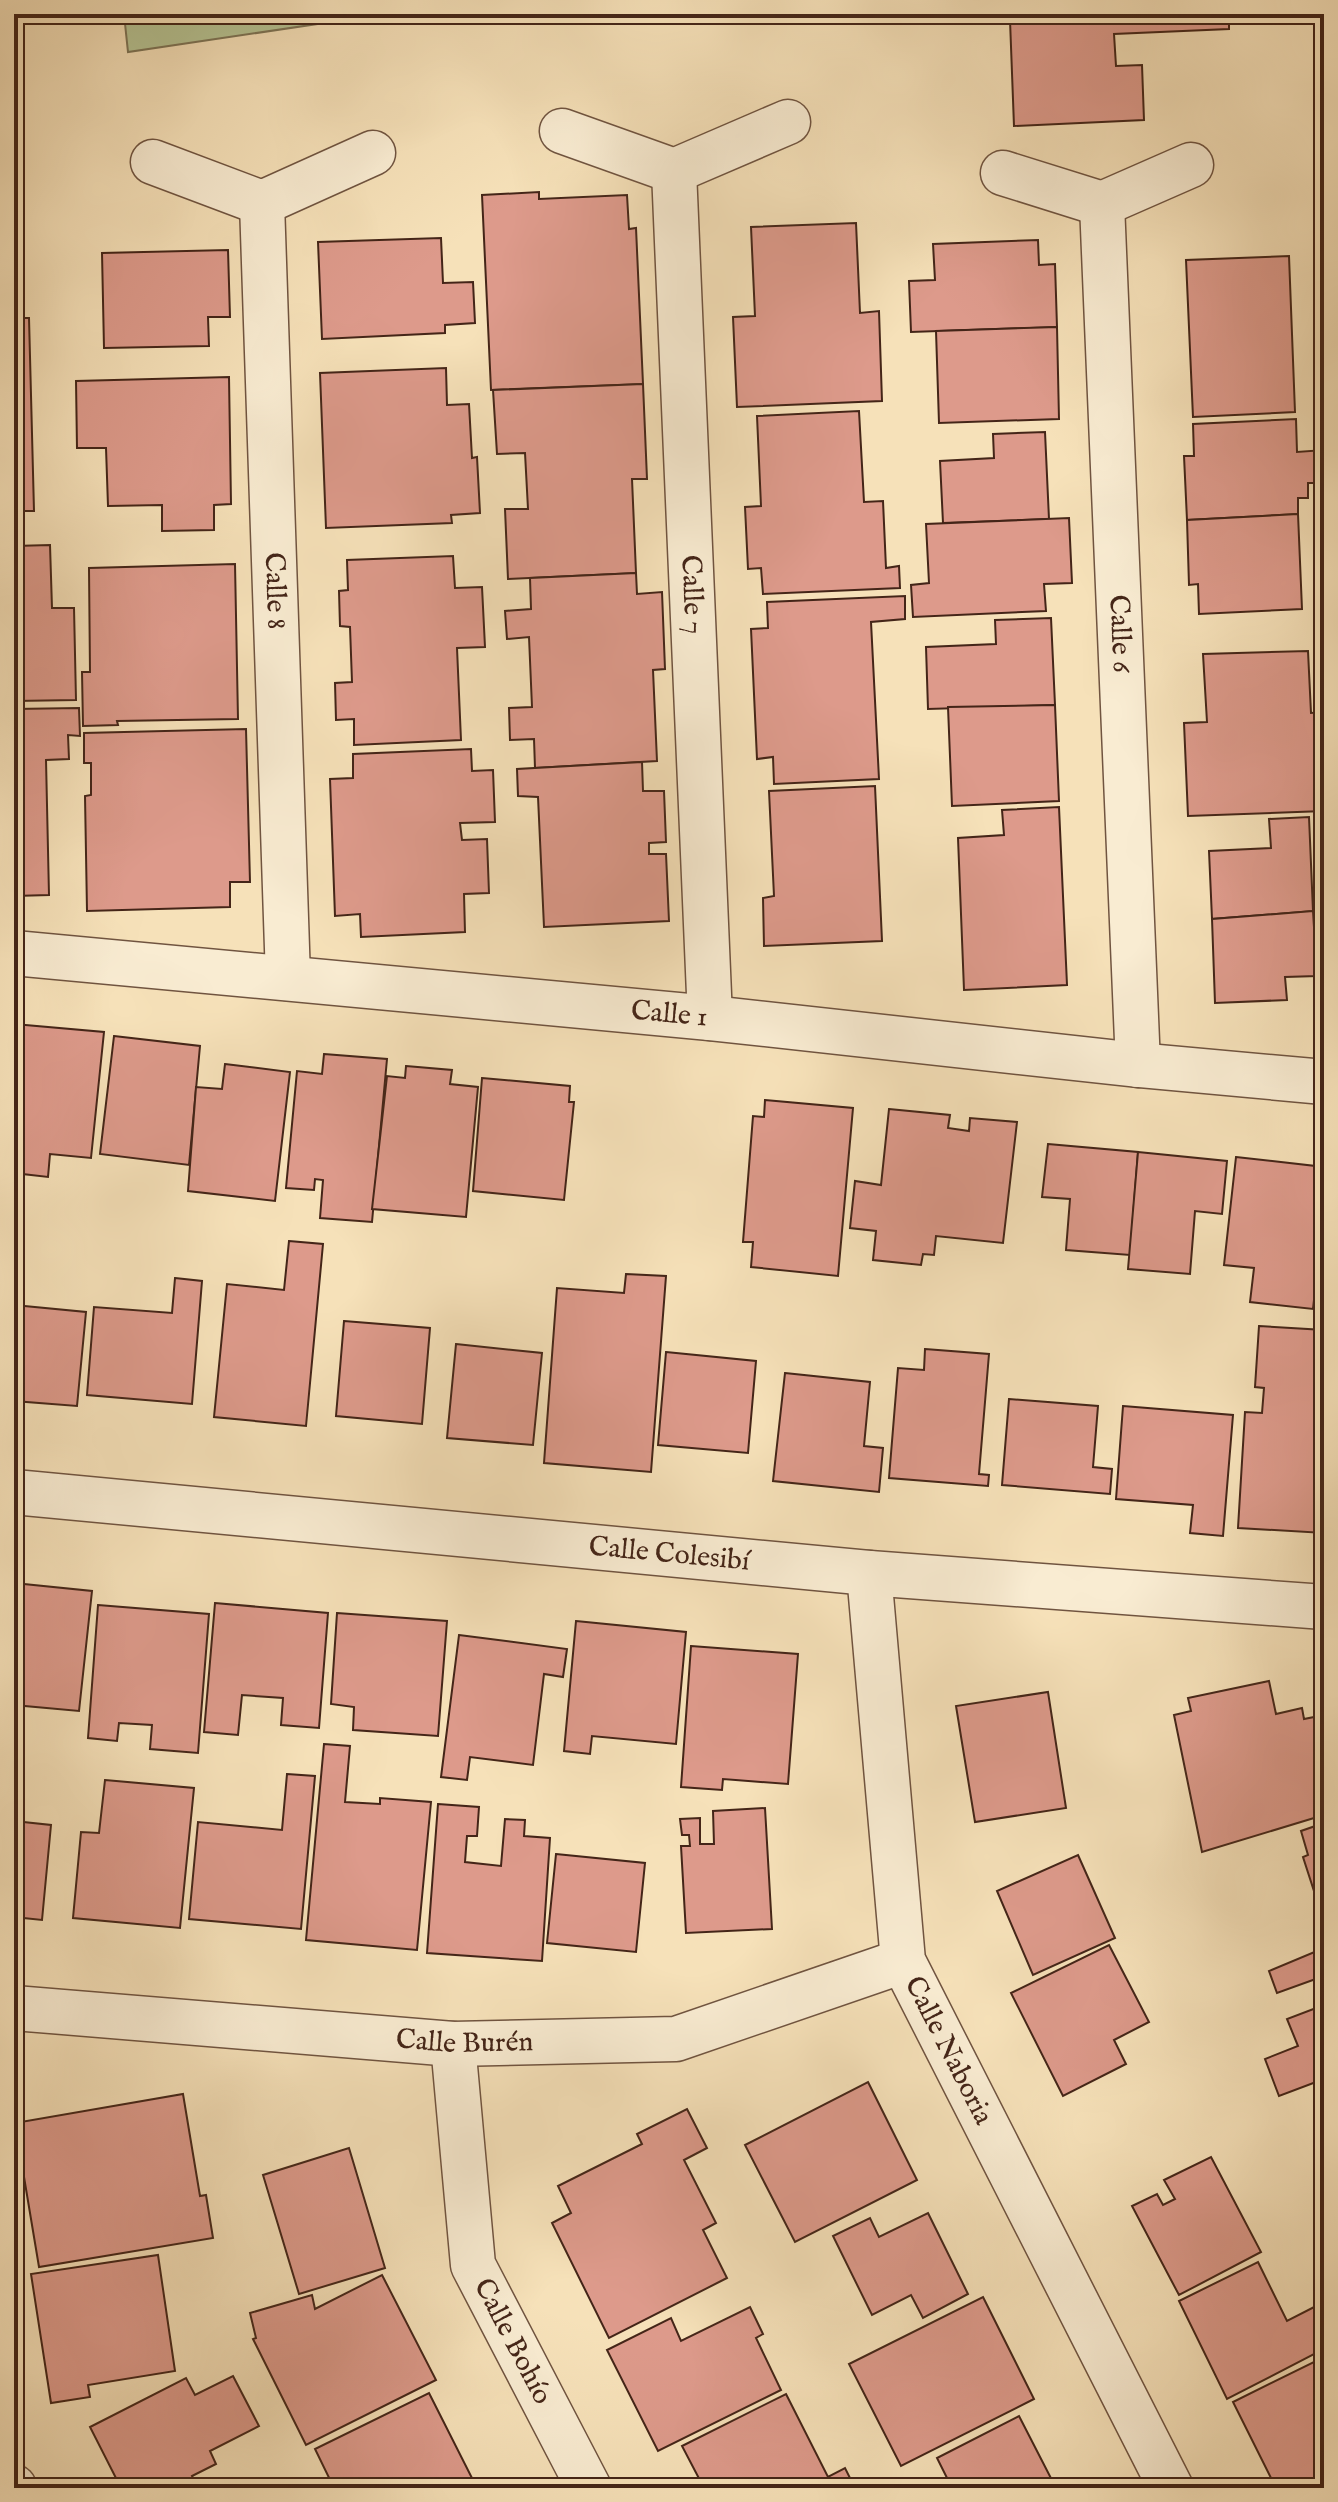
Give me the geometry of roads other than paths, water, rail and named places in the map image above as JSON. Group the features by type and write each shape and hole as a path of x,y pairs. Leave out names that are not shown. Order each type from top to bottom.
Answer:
{"street":[{"path":"562,131 674,171 788,122"},
{"path":"153,162 262,203 373,153"},
{"path":"1003,173 1102,204 1191,165"},
{"name":"Calle 7","path":"674,171 710,1018"},
{"name":"Calle 8","path":"262,203 288,978"},
{"name":"Calle 6","path":"1102,204 1138,1065"},
{"name":"Calle 1","path":"14,953 710,1018 1324,1082"},
{"name":"Calle Colesibí","path":"14,1492 869,1573 1324,1607"},
{"name":"Calle Naboria","path":"869,1573 903,1961 1171,2488"},
{"name":"Calle Burén","path":"14,2008 453,2044 676,2039 903,1961"},
{"name":"Calle Bohío","path":"453,2044 473,2265 589,2488"}]}
